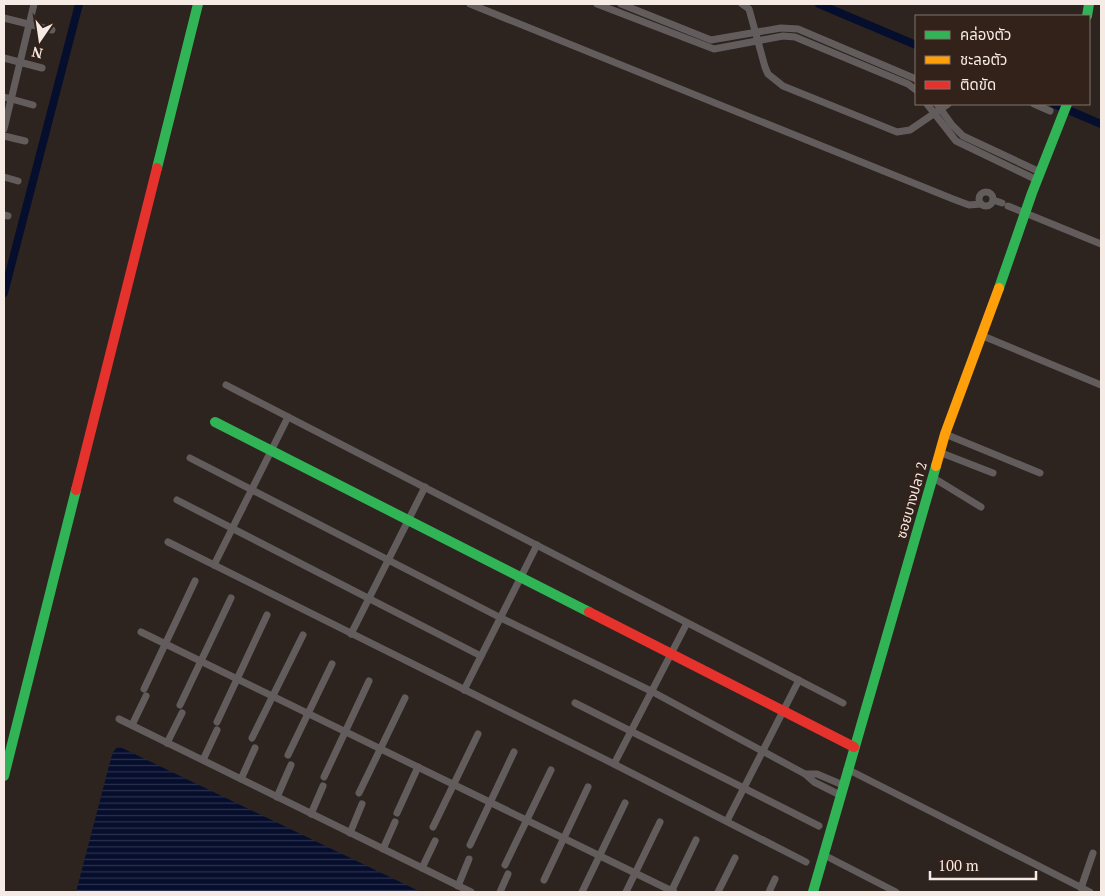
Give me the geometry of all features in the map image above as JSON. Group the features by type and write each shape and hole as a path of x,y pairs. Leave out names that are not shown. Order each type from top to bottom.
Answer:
{"street":[{"path":"4,129 7,98 20,62 34,4"},
{"path":"4,776 198,4"},
{"path":"470,4 969,205 981,204 987,206 993,200"},
{"path":"597,4 618,6 711,40 756,34 781,28 798,29 915,79"},
{"path":"742,4 749,9 768,74 783,86 897,132 910,130 934,113 939,106 952,126 963,136 1039,176"},
{"path":"618,6 705,47 722,48 783,36 795,37 908,84 915,89"},
{"path":"4,18 52,30"},
{"path":"4,58 42,68"},
{"path":"7,98 33,105"},
{"path":"928,105 956,141 986,157 1039,176"},
{"path":"1036,105 1050,111"},
{"name":"ซอยบางปลา 2","path":"814,892 847,769 880,665 939,452 983,336 1024,213 1067,105"},
{"path":"4,136 25,141"},
{"path":"986,157 989,150"},
{"path":"4,177 18,181"},
{"path":"981,204 979,198 984,193 990,194 993,200 1101,244"},
{"path":"983,336 1101,385"},
{"path":"226,385 843,703"},
{"path":"214,565 288,417"},
{"path":"215,422 854,747"},
{"path":"945,434 1040,474"},
{"path":"939,452 993,473"},
{"path":"190,458 500,618 651,691 805,774 814,782 842,790"},
{"path":"932,477 981,507"},
{"path":"351,634 425,488"},
{"path":"177,500 481,656"},
{"path":"168,542 614,764 806,862"},
{"path":"464,690 537,545"},
{"path":"132,725 195,581"},
{"path":"180,705 231,598"},
{"path":"203,760 267,615"},
{"path":"614,764 687,623"},
{"path":"142,632 672,892 696,840"},
{"path":"252,738 303,635"},
{"path":"288,755 332,664"},
{"path":"727,821 799,680"},
{"path":"324,777 369,681"},
{"path":"360,793 405,698"},
{"path":"575,703 819,826"},
{"path":"167,743 182,713"},
{"path":"119,719 471,892"},
{"path":"433,827 478,734"},
{"path":"241,779 255,748"},
{"path":"470,845 514,752"},
{"path":"277,797 292,765"},
{"path":"397,813 418,767"},
{"path":"847,769 1090,892"},
{"path":"506,865 551,770"},
{"path":"312,814 323,786"},
{"path":"544,880 588,787"},
{"path":"582,892 625,803"},
{"path":"350,833 362,804"},
{"path":"383,849 396,822"},
{"path":"626,892 660,822"},
{"path":"422,868 435,841"},
{"path":"1082,888 1093,853"},
{"path":"824,855 896,892"},
{"path":"718,892 735,858"},
{"path":"458,886 469,859"},
{"path":"500,892 508,874"},
{"path":"769,892 775,878"}],"water":[{"path":"118,746 421,892 76,892 110,762 113,752"}],"waterway":[{"path":"4,293 79,4"},
{"path":"819,4 915,45"},
{"path":"1056,105 1101,124"}],"traffic: fast":[{"path":"157,168 198,4"},
{"path":"1087,15 1089,4"},
{"path":"999,288 1032,193 1067,105"},
{"path":"215,422 589,612"},
{"path":"813,892 936,466"},
{"path":"4,776 76,490"}],"traffic: slow":[{"path":"936,466 945,434 999,288"}],"traffic: jam":[{"path":"76,490 157,168"},
{"path":"589,612 854,747"}]}
